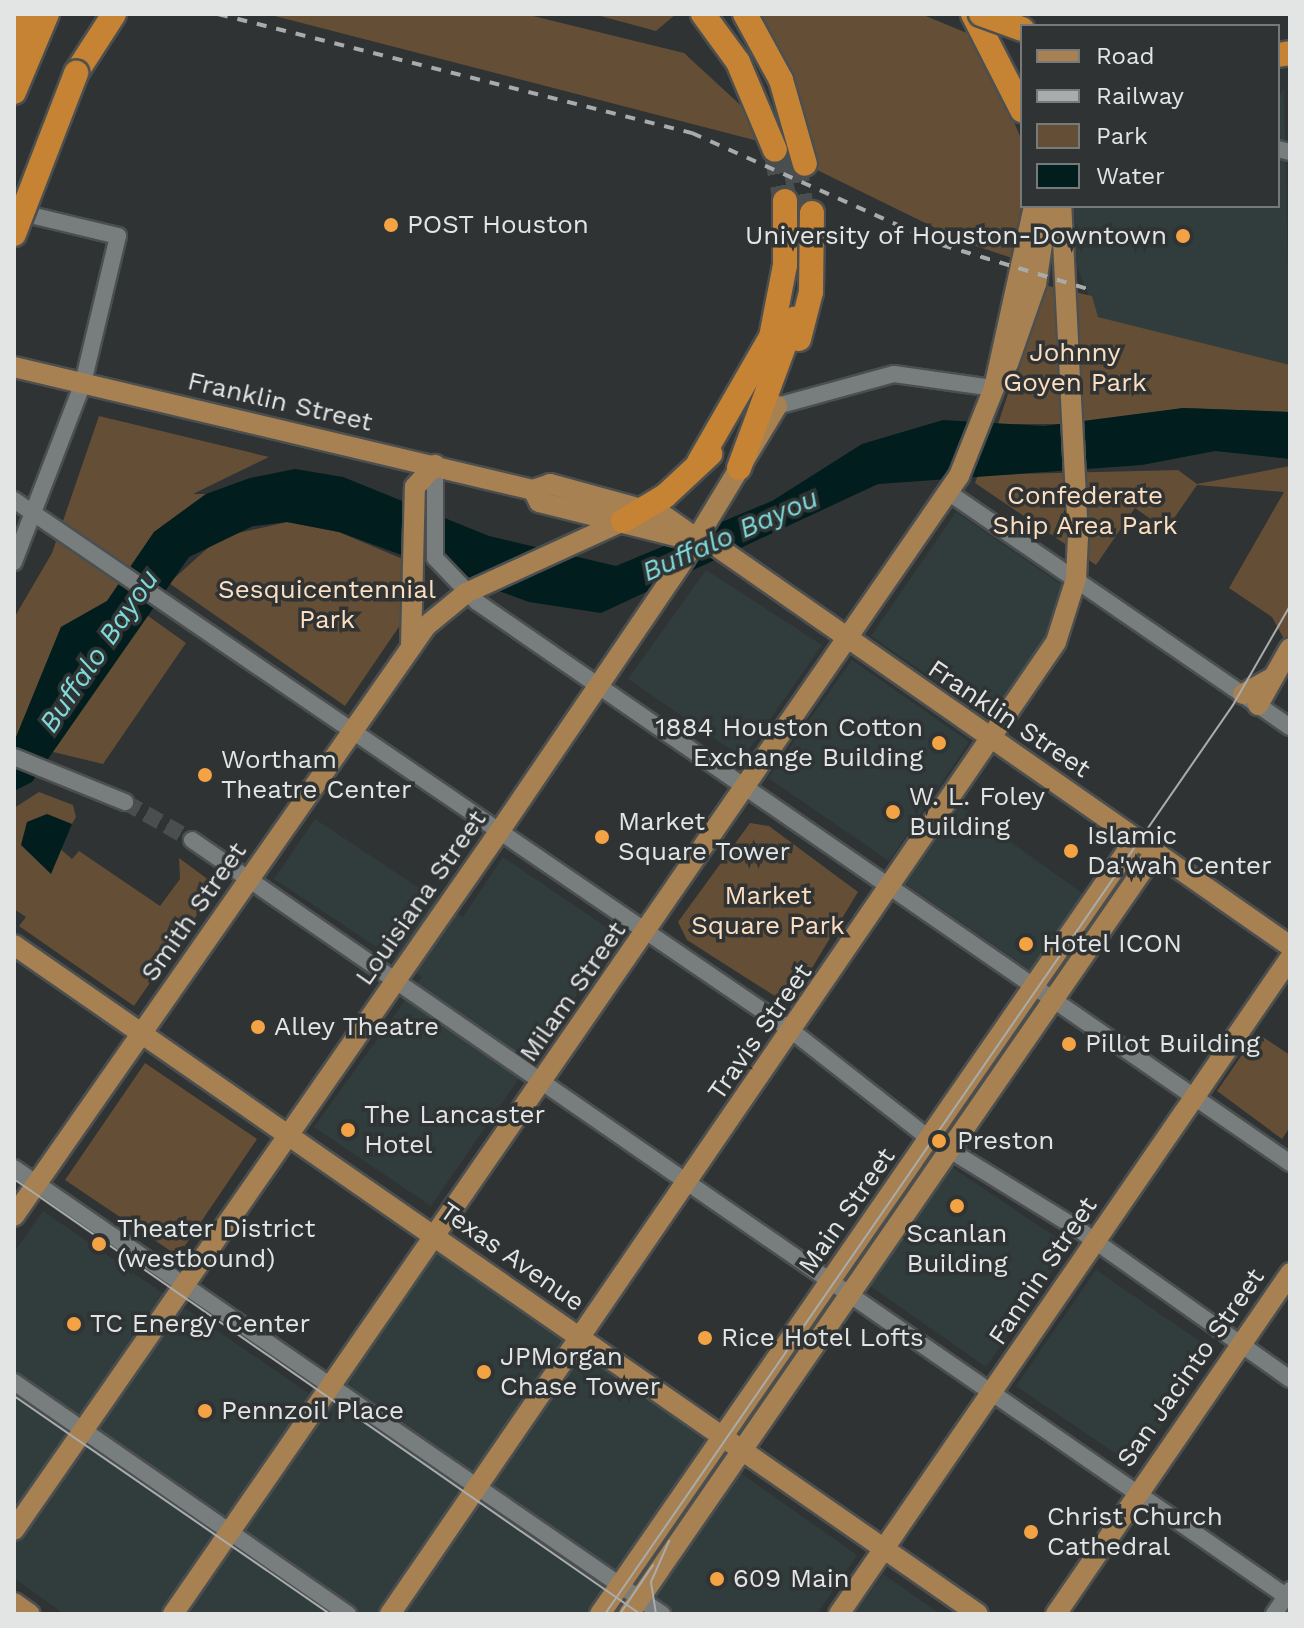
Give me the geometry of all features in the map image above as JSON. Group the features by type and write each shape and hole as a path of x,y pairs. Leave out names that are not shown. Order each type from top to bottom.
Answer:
{"highway":[{"path":"14,62 25,14"},
{"path":"14,92 47,14"},
{"path":"14,234 100,14"},
{"path":"76,73 114,14"},
{"path":"703,14 738,62 792,158"},
{"path":"728,14 774,96 792,158"},
{"path":"745,14 781,80 792,158"},
{"path":"973,14 1020,106"},
{"path":"981,14 1020,29"},
{"path":"1000,14 1020,40"},
{"path":"1000,14 1020,66"},
{"path":"701,458 771,337 800,208 811,292 769,403 748,433 739,468"},
{"path":"623,521 645,509 701,458 748,433"}],"main road":[{"name":"Milam Street","path":"990,397 1034,208"},
{"name":"Milam Street","path":"173,1614 848,641 948,492 990,397 1018,346 1048,208"},
{"name":"Travis Street","path":"390,1614 1050,654 1076,579 1078,514 1061,208"},
{"name":"Franklin Street","path":"14,367 533,490 550,484 645,509 685,526 696,538 755,575 1290,946"},
{"path":"748,433 769,403"},
{"path":"411,646 424,490 435,465"},
{"name":"Louisiana Street","path":"14,1530 499,832 696,538 739,468"},
{"name":"Franklin Street","path":"533,490 539,502 696,538"},
{"name":"Smith Street","path":"14,1216 411,646 440,612 466,593 623,521"},
{"path":"1250,700 1276,675 1290,648"},
{"name":"Main Street","path":"600,1614 1136,838"},
{"name":"Main Street","path":"634,1606 1156,851"},
{"name":"Texas Avenue","path":"14,945 978,1614"},
{"name":"Fannin Street","path":"839,1614 1290,958"},
{"name":"San Jacinto Street","path":"1056,1614 1290,1273"},
{"path":"14,1603 30,1614"}],"street":[{"path":"14,211 118,236 83,383 14,562"},
{"path":"769,403 894,374 990,397"},
{"path":"424,490 435,558 466,593 1290,1163"},
{"path":"948,492 1290,727"},
{"path":"14,500 350,733 792,1031 929,1138 1095,1241 1290,1379"},
{"path":"14,757 125,802"},
{"path":"192,840 1289,1595 1274,1614"},
{"path":"14,1168 620,1585 634,1606 662,1614"},
{"path":"14,1382 348,1614"}],"shaded area":[{"name":"University of Houston-Downtown","path":"1284,88 1290,365 1097,317 1077,266 1073,208 1280,208 1280,95"},
{"path":"956,512 1062,585 1042,645 991,719 871,636"},
{"path":"706,570 822,645 743,758 628,679"},
{"path":"852,660 969,742 889,861 768,778"},
{"path":"960,806 1089,898 1036,974 906,884"},
{"path":"315,819 463,917 503,857 618,935 431,1206 314,1127 422,977 274,879"},
{"path":"947,1164 1069,1246 986,1367 870,1286"},
{"path":"43,1211 330,1408 439,1251 707,1442 589,1614 64,1614 14,1578 14,1252"},
{"path":"1096,1270 1214,1351 1134,1466 1016,1386"},
{"path":"735,1469 857,1555 817,1614 636,1614"},
{"path":"883,1574 940,1614 855,1614"}],"green space":[{"path":"267,14 525,14 684,53 748,112 758,141"},
{"path":"593,14 676,14 656,31"},
{"path":"749,14 921,14 979,38 1020,136 1020,208 1026,208 1015,259 964,242 813,168 808,130"},
{"name":"Johnny Goyen Park","path":"1044,285 1092,296 1098,317 1290,365 1290,412 1183,408 1088,424 998,424"},
{"path":"99,416 269,457 193,494 206,494 154,532 107,601 61,627 14,742 14,618 52,553"},
{"name":"Confederate Ship Area Park","path":"1290,466 1290,650 1272,617 1229,588 1284,492 1197,485 1166,530 1135,508 1096,565 975,483 978,475 1178,470 1197,484"},
{"name":"Sesquicentennial Park","path":"287,522 339,532 412,563 407,615 345,706 169,583 220,537"},
{"path":"144,613 186,643 103,764 49,751"},
{"path":"39,792 73,805 76,817 58,847 72,859 79,851 160,906 180,879 179,858 217,886 134,1006 19,926 26,917 14,909 14,808"},
{"name":"Market Square Park","path":"750,823 769,826 858,892 798,991 781,1000 687,940 678,922"},
{"path":"1257,1033 1290,1055 1290,1127 1282,1139 1217,1091"},
{"path":"145,1063 257,1139 178,1256 65,1180"}],"water":[{"name":"Buffalo Bayou","path":"1183,408 1290,412 1290,459 1215,451 1142,465 878,484 601,613 529,602 339,532 287,522 253,526 189,557 32,782 14,791 14,742 61,627 107,601 154,532 206,494 250,478 295,469 343,477 489,536 616,566 772,501 862,444 943,420 1044,426"},
{"path":"47,814 72,824 51,874 21,845 27,822"}],"tunnel":[{"path":"775,150 785,201"},
{"path":"794,159 802,209"},
{"path":"125,802 192,840"}],"tram line":[{"path":"605,1614 1233,705 1290,606"},
{"path":"14,1179 640,1614"},
{"path":"14,1396 330,1614"},
{"path":"656,1614 651,1582 669,1541"},
{"path":"620,1614 653,1565"}],"railway":[{"path":"218,14 692,133 942,245 1088,289"}],"place":[{"name":"POST Houston","path":"391,225"},
{"name":"University of Houston-Downtown","path":"1183,236"},
{"name":"1884 Houston Cotton Exchange Building","path":"939,743"},
{"name":"Wortham Theatre Center","path":"205,775"},
{"name":"W. L. Foley Building","path":"893,812"},
{"name":"Market Square Tower","path":"602,837"},
{"name":"Islamic Da'wah Center","path":"1071,851"},
{"name":"Hotel ICON","path":"1026,944"},
{"name":"Alley Theatre","path":"258,1027"},
{"name":"Pillot Building","path":"1069,1044"},
{"name":"The Lancaster Hotel","path":"348,1130"},
{"name":"Preston","path":"939,1141"},
{"name":"Scanlan Building","path":"957,1206"},
{"name":"Theater District (westbound)","path":"99,1244"},
{"name":"TC Energy Center","path":"74,1324"},
{"name":"Rice Hotel Lofts","path":"705,1338"},
{"name":"JPMorgan Chase Tower","path":"484,1372"},
{"name":"Pennzoil Place","path":"205,1411"},
{"name":"Christ Church Cathedral","path":"1031,1532"},
{"name":"609 Main","path":"717,1579"}]}
